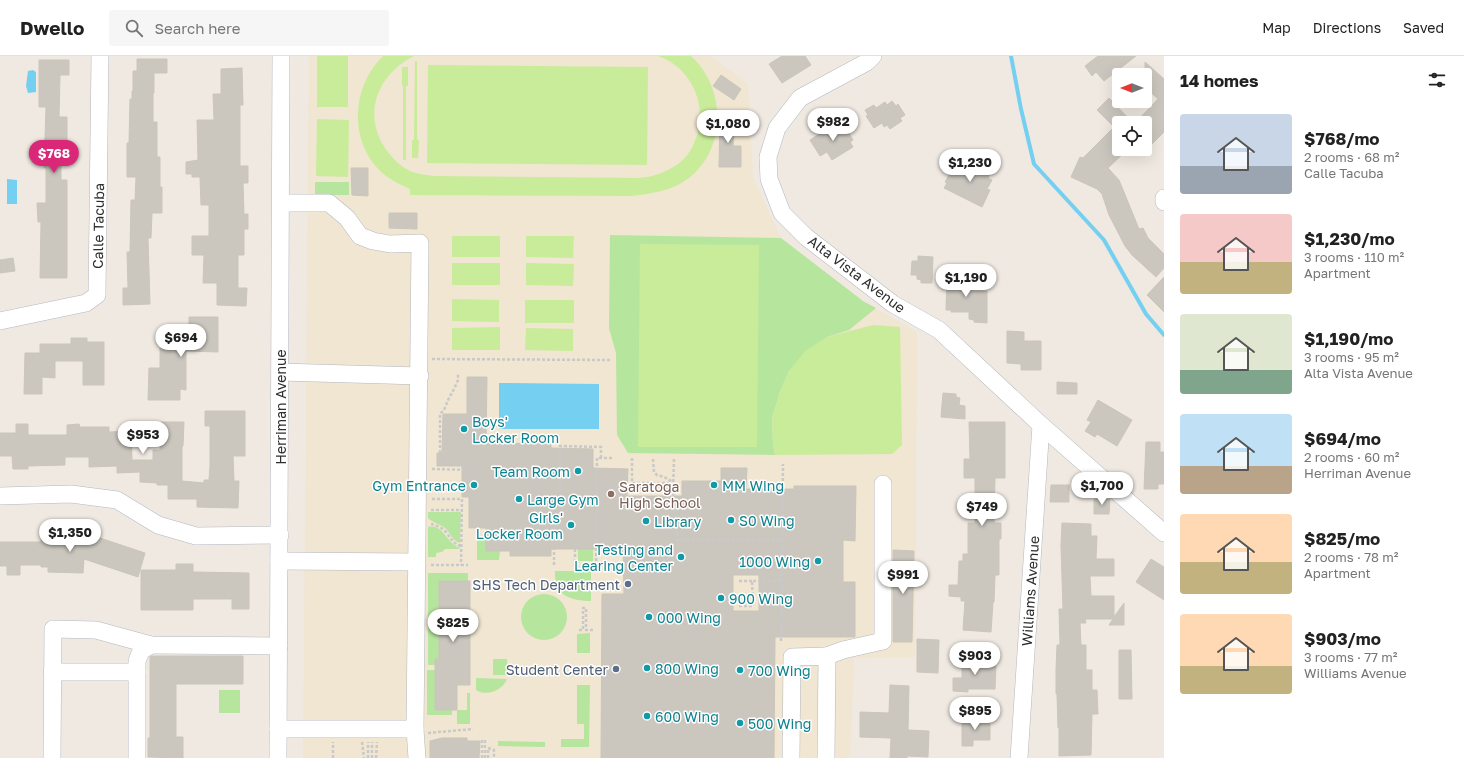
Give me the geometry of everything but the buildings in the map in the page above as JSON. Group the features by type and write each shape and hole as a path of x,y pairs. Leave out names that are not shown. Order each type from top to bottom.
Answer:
{"street":[{"name":"Calle Tacuba","path":"0,320 86,302 97,295 100,56"},
{"name":"Herriman Avenue","path":"278,758 281,56"},
{"name":"Alta Vista Avenue","path":"873,56 867,62 800,98 777,128 768,157 769,178 782,213 806,237 893,304 940,330 1041,425 1164,534"},
{"path":"281,203 329,203 347,218 360,236 373,242 390,244 420,243 421,563 420,731 416,739 417,758"},
{"path":"280,372 420,376"},
{"name":"Williams Avenue","path":"1019,758 1041,425"},
{"path":"791,758 792,657 827,656 843,650 883,641 883,484"},
{"path":"0,496 71,494 117,500 158,525 196,536 280,535"},
{"path":"280,561 421,563"},
{"path":"52,758 53,629 96,630 150,645 279,646"},
{"path":"137,758 137,661 141,651 150,645"},
{"path":"826,758 827,656"},
{"path":"52,672 137,672"},
{"path":"278,729 420,731"}],"path":[{"path":"428,360 611,360"},
{"path":"440,453 440,414 444,410 458,380 458,373"},
{"path":"560,497 560,446 601,447 601,458"},
{"path":"596,566 597,458 614,458"},
{"path":"632,458 632,483 668,483 668,486 630,486 630,489 668,489 668,492 673,492"},
{"path":"653,459 654,472 673,483"},
{"path":"674,459 673,492 678,540 781,540"},
{"path":"781,640 782,464"},
{"path":"428,469 472,470"},
{"path":"551,497 597,498"},
{"path":"427,499 462,499 461,565"},
{"path":"426,510 462,510"},
{"path":"426,523 436,525 445,531 452,541 462,546"},
{"path":"554,549 554,566"},
{"path":"574,549 574,566"},
{"path":"421,563 468,565"},
{"path":"739,581 781,581"},
{"path":"739,606 753,606 752,581"},
{"path":"579,630 583,630 582,608 586,608 586,630 595,630"},
{"path":"420,731 473,729"},
{"path":"482,758 483,739 485,758"},
{"path":"333,742 333,758"},
{"path":"362,742 364,758"},
{"path":"368,742 368,758"},
{"path":"372,742 372,758"},
{"path":"376,758 377,742"},
{"path":"488,758 488,748 494,750 494,758"}],"shaded area":[{"name":"Saratoga High School","path":"309,56 710,56 748,84 753,178 781,238 863,301 917,332 915,657 854,658 850,758 303,758"}],"green space":[{"path":"317,56 348,56 348,107 317,107"},
{"path":"383,56 414,56 401,64 391,73 383,84 377,96 375,121 378,135 390,155 406,169 419,174 434,176 638,178 654,176 664,172 678,164 688,155 693,146 700,117 699,104 695,91 689,80 681,70 658,56 691,56 703,69 711,84 716,101 716,135 710,151 701,165 689,178 668,189 653,193 630,196 410,195 410,189 386,176 374,164 365,149 360,133 358,117 359,100 364,84 372,69"},
{"path":"415,61 417,61 417,140 419,140 418,158 412,158 412,140 414,140"},
{"path":"428,65 648,67 647,165 427,163"},
{"path":"402,67 408,67 408,86 406,86 406,160 403,160"},
{"path":"317,119 349,120 348,177 316,176"},
{"path":"315,182 349,182 349,195 315,195"},
{"path":"610,235 781,238 863,301 876,308 849,330 827,337 789,371 780,392 772,418 775,455 628,453 617,435 616,353 609,328"},
{"path":"452,236 500,236 500,257 452,257"},
{"path":"526,236 574,236 573,258 526,257"},
{"path":"640,244 759,245 757,447 638,447"},
{"path":"452,263 500,263 500,285 452,285"},
{"path":"526,263 574,264 573,286 526,285"},
{"path":"452,299 499,300 499,322 452,321"},
{"path":"525,300 574,300 574,323 525,323"},
{"path":"873,325 900,327 902,445 892,454 775,455 772,418 780,392 789,371 805,351 827,337"},
{"path":"500,327 500,350 452,350 452,328"},
{"path":"526,328 573,329 573,351 525,350"},
{"path":"591,502 593,502 593,561 578,561 578,549 591,549"},
{"path":"428,512 461,512 460,543 453,539 445,528 428,518"},
{"path":"428,527 438,528 460,549 445,549 442,552 436,553 436,557 428,557"},
{"path":"477,538 486,538 486,551 500,551 499,560 477,560"},
{"path":"555,571 591,571 591,601 577,600 565,595 557,586"},
{"path":"428,573 468,573 468,581 439,581 439,659 435,659 435,665 428,665"},
{"path":"539,594 549,594 557,598 563,604 567,612 567,622 563,630 557,636 549,640 539,640 531,636 525,630 521,622 521,612 525,604 531,598"},
{"path":"590,633 590,653 577,653 577,634"},
{"path":"493,659 507,659 507,675 493,675"},
{"path":"427,670 435,670 435,710 452,710 452,715 427,715"},
{"path":"476,678 507,679 498,689 485,693 476,690"},
{"path":"577,685 590,685 589,747 561,747 561,739 584,739 584,724 577,724"},
{"path":"219,690 240,690 240,713 219,713"},
{"path":"467,693 470,693 470,724 457,724 457,710 467,710"},
{"path":"498,741 545,742 545,747 498,746"}],"water":[{"path":"33,70 36,72 36,92 28,93 26,86 28,71"},
{"path":"7,179 17,180 17,204 7,204"},
{"path":"499,383 599,384 599,429 499,429"}],"waterway":[{"path":"1011,56 1021,109 1034,164 1104,240 1146,314 1164,335"}],"place":[{"name":"Boys' Locker Room","path":"464,429"},
{"name":"Team Room","path":"578,471"},
{"name":"Gym Entrance","path":"474,485"},
{"name":"MM Wing","path":"714,485"},
{"name":"Saratoga High School","path":"611,494"},
{"name":"Large Gym","path":"519,499"},
{"name":"S0 Wing","path":"731,520"},
{"name":"Library","path":"646,521"},
{"name":"Girls' Locker Room","path":"571,525"},
{"name":"Testing and Learing Center","path":"681,557"},
{"name":"1000 Wing","path":"818,561"},
{"name":"SHS Tech Department","path":"628,584"},
{"name":"900 Wing","path":"721,598"},
{"name":"000 Wing","path":"649,617"},
{"name":"800 Wing","path":"647,668"},
{"name":"Student Center","path":"616,669"},
{"name":"700 Wing","path":"740,670"},
{"name":"600 Wing","path":"647,716"},
{"name":"500 Wing","path":"740,723"}]}
